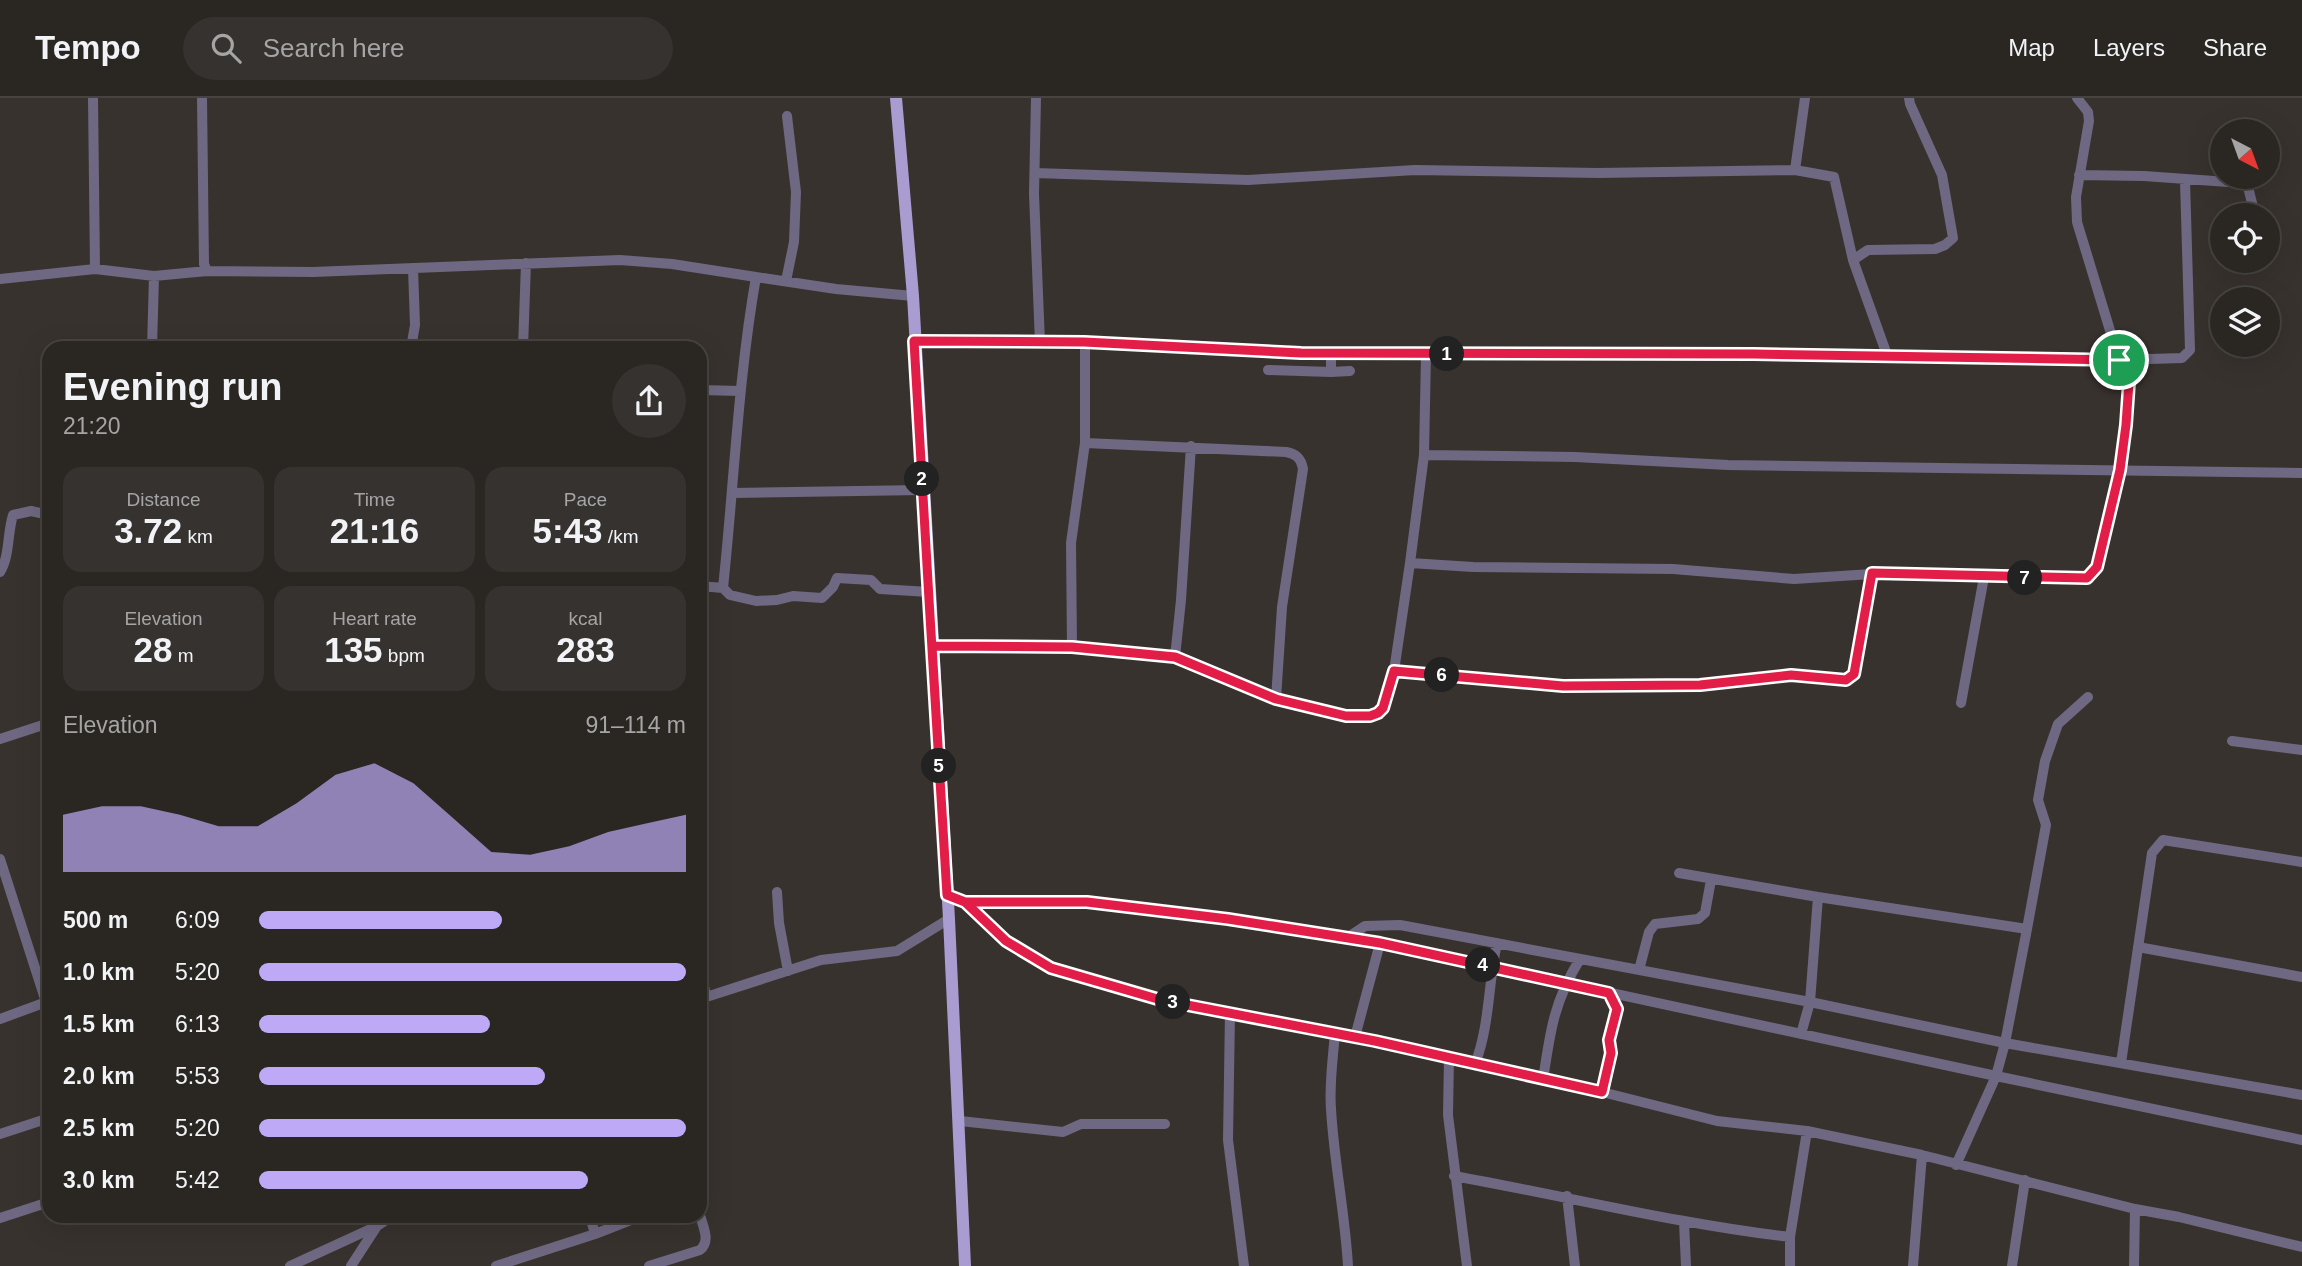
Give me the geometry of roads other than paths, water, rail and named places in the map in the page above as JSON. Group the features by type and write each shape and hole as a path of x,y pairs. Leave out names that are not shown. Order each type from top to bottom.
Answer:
{"main road":[{"path":"896,98 913,296 960,1121 965,1266"}],"street":[{"path":"93,98 95,269"},
{"path":"202,98 204,264 207,271"},
{"path":"1036,98 1034,194 1040,343"},
{"path":"1795,170 1805,98"},
{"path":"1853,260 1868,250 1935,249 1953,238 1942,175 1909,98"},
{"path":"1410,563 1473,567 1673,569 1794,579 1872,573 2087,578 2093,574 2097,567 2120,470 2129,382 2119,360 2077,222 2076,197 2089,121 2088,112 2077,98"},
{"path":"786,281 794,242 796,192 787,116"},
{"path":"1035,173 1248,180 1415,170 1598,173 1795,170 1834,177 1853,260 1887,355"},
{"path":"2079,175 2144,176 2245,184 2253,203"},
{"path":"914,341 1084,342 1331,353 1887,355 2119,360 2182,358 2190,350 2185,180"},
{"path":"0,278 95,269 154,276 207,271 313,272 620,260 672,264 836,289 913,296"},
{"path":"523,341 526,263"},
{"path":"412,341 415,325 413,268"},
{"path":"152,341 154,276"},
{"path":"723,588 746,334 756,277"},
{"path":"1072,647 1071,543 1085,443 1084,342"},
{"path":"1331,353 1331,372"},
{"path":"932,646 1072,647 1175,657 1276,699 1346,716 1370,716 1383,708 1394,671 1424,455 1426,354"},
{"path":"1268,370 1350,371"},
{"path":"707,390 740,391"},
{"path":"1085,443 1286,452 1295,454 1302,461 1282,607 1276,699"},
{"path":"1175,657 1191,446"},
{"path":"1424,455 1575,457 1728,465 2302,473"},
{"path":"733,493 922,489"},
{"path":"0,572 7,560 6,545 13,515 31,511 42,513"},
{"path":"1394,671 1563,686 1700,685 1791,675 1846,680 1854,674 1872,573"},
{"path":"1961,703 1984,577"},
{"path":"707,587 723,588 730,595 756,601 793,596 822,598 833,587 837,578 871,580 880,589 929,592"},
{"path":"1956,1165 1996,1076 2005,1043 2046,825 2038,800 2045,761 2058,724 2088,697"},
{"path":"0,739 42,725"},
{"path":"2232,741 2302,750"},
{"path":"2121,1063 2152,853 2163,840 2302,862"},
{"path":"0,859 42,984"},
{"path":"1679,873 1818,898 2027,929"},
{"path":"1639,970 1649,932 1655,924 1698,919 1705,914 1711,880"},
{"path":"777,891 779,923 788,971"},
{"path":"947,895 965,902 1087,902 1228,919 1380,943 2302,1140"},
{"path":"1801,1034 1810,1002 1818,898"},
{"path":"965,902 1006,941 1051,968 1161,1000 1355,1037 1602,1092 1717,1121 1807,1131 1922,1155 2135,1209 2179,1216 2302,1247"},
{"path":"707,997 835,957 897,951 949,919"},
{"path":"1347,938 1365,926 1383,924 1810,1002 2005,1043 2302,1096"},
{"path":"1355,1037 1380,943"},
{"path":"1475,1064 1484,1040 1497,943"},
{"path":"2138,947 2302,976"},
{"path":"1543,1080 1551,1026 1565,983 1580,959"},
{"path":"1602,1092 1611,1053 1609,1040 1617,1009 1609,993"},
{"path":"0,1018 42,1004"},
{"path":"1230,1013 1228,1139 1244,1266"},
{"path":"1335,1033 1331,1105 1335,1165 1348,1266"},
{"path":"1449,1058 1448,1115 1467,1266"},
{"path":"0,1134 42,1120"},
{"path":"960,1121 1063,1132 1081,1124 1165,1124"},
{"path":"1790,1266 1790,1237 1807,1131"},
{"path":"1913,1266 1922,1155"},
{"path":"1454,1176 1567,1196 1684,1222 1790,1237"},
{"path":"2012,1266 2025,1180"},
{"path":"1567,1196 1575,1266"},
{"path":"0,1217 42,1204"},
{"path":"2134,1266 2135,1209"},
{"path":"1684,1222 1686,1266"},
{"path":"290,1266 382,1223"},
{"path":"592,1223 595,1234"},
{"path":"496,1266 595,1234 612,1223"},
{"path":"649,1266 705,1246 707,1241 702,1223"},
{"path":"351,1266 377,1226"}]}
